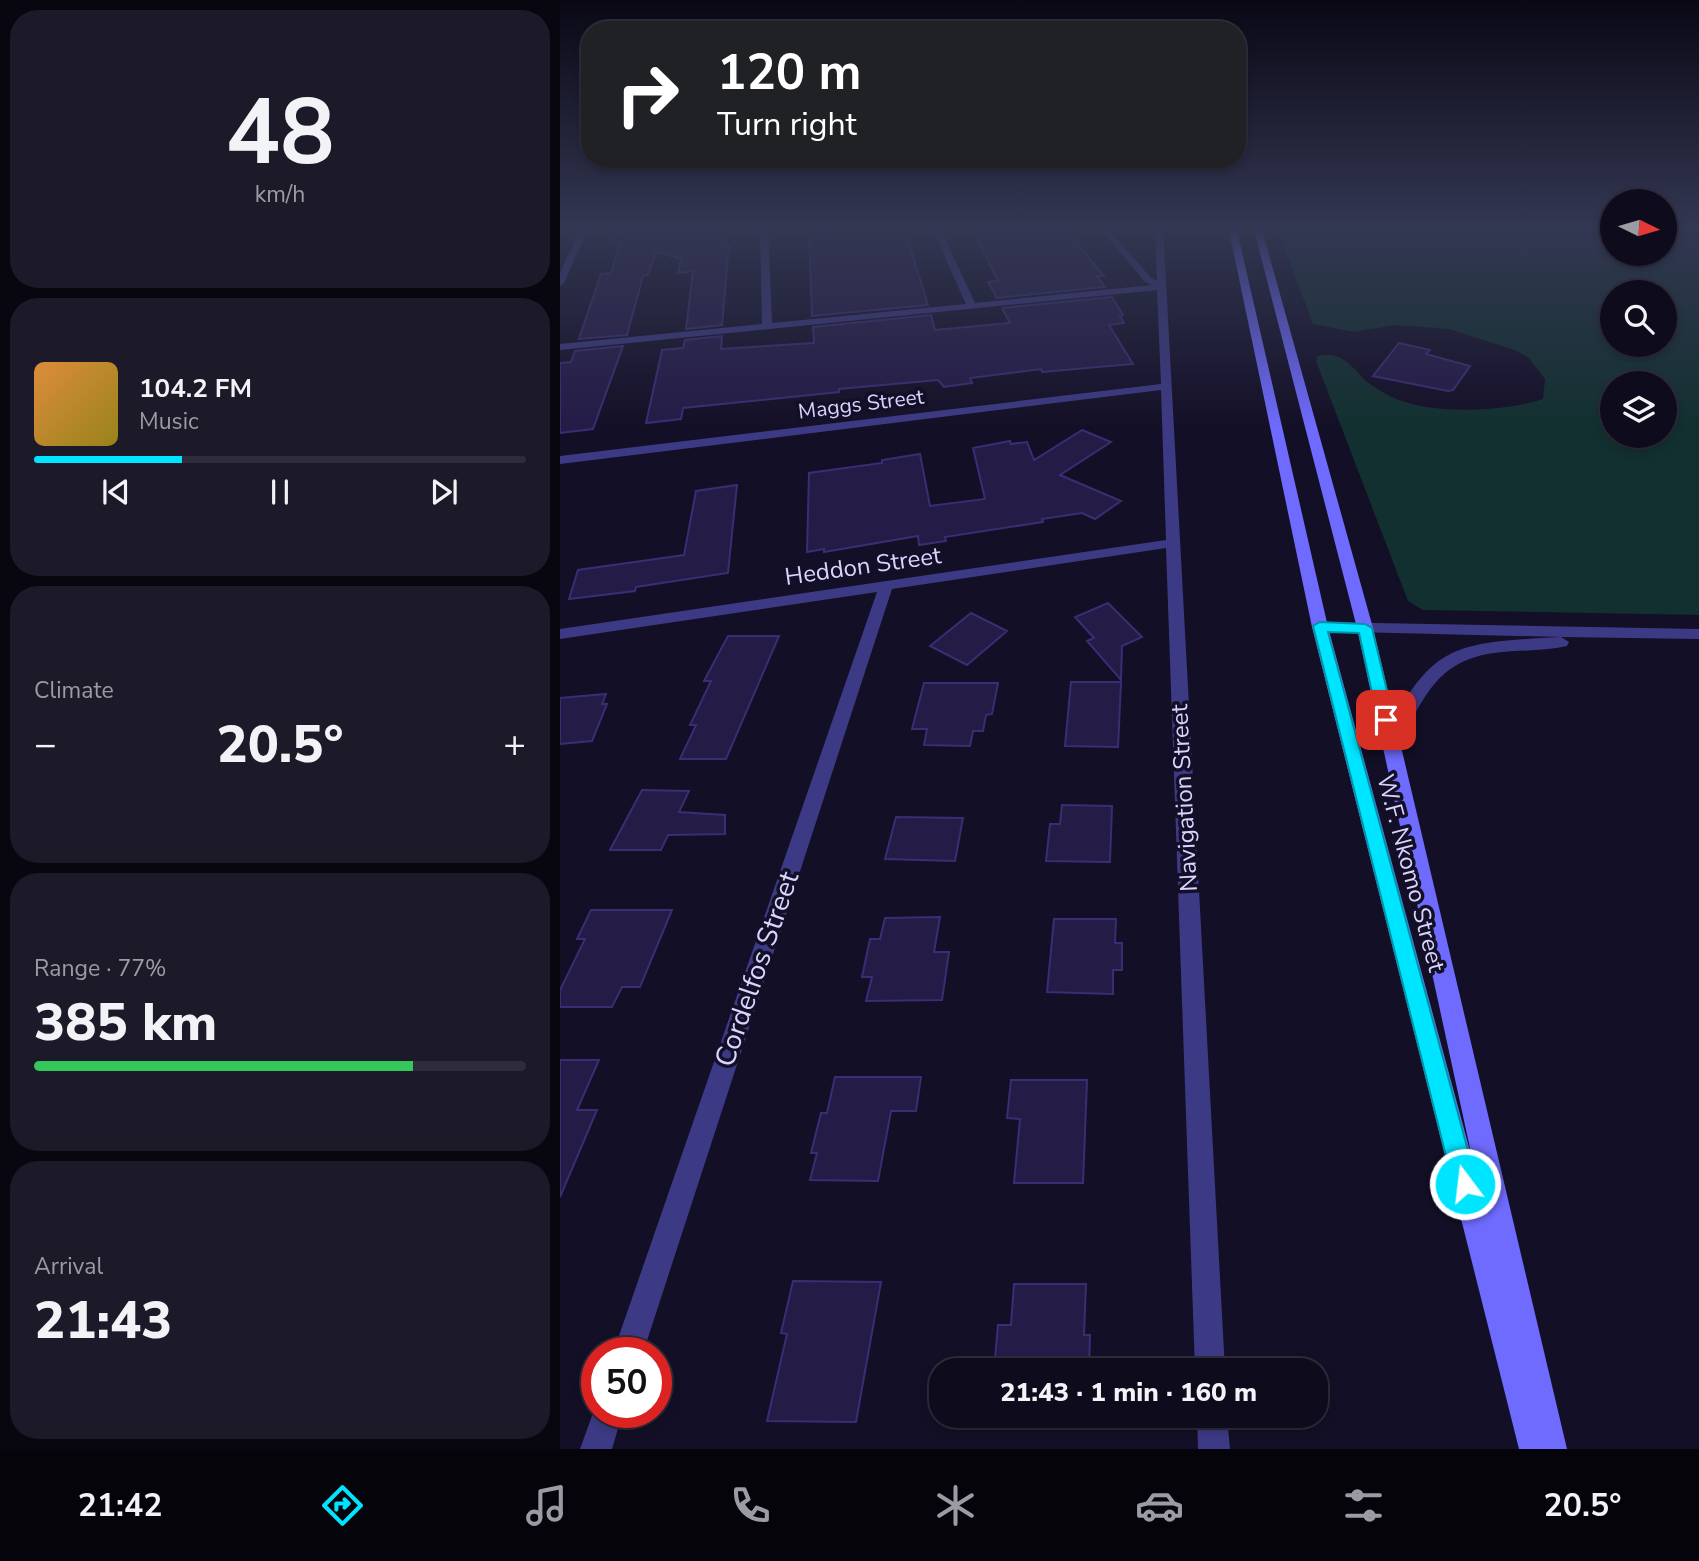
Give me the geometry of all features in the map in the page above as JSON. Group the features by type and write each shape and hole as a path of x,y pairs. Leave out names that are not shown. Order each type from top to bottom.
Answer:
{"main road":[{"name":"W.F. Nkomo Street","path":"1247,294 1320,626 1535,1449"},
{"name":"W.F. Nkomo Street","path":"1275,294 1365,628 1550,1449"}],"street":[{"path":"766,294 767,327"},
{"path":"966,294 972,306"},
{"path":"560,347 1096,294"},
{"name":"Navigation Street","path":"1163,294 1209,1358"},
{"name":"Maggs Street","path":"560,460 1167,386"},
{"name":"Heddon Street","path":"560,634 1172,543"},
{"name":"Cordelfos Street","path":"633,1337 886,586"},
{"path":"1320,626 1699,634"},
{"path":"1391,743 1417,690 1444,663 1461,652 1488,647 1680,633"},
{"path":"596,1449 603,1428"},
{"path":"1213,1428 1214,1449"}],"green space":[{"path":"1302,294 1600,294 1600,357 1677,357 1677,294 1699,294 1699,615 1423,610 1408,601 1316,361 1317,356 1334,355 1351,365 1366,381 1394,398 1428,407 1468,410 1527,403 1543,399 1545,379 1529,358 1515,350 1449,329 1394,325 1354,332 1313,324"}],"building":[{"path":"594,294 638,294 627,335 579,339"},
{"path":"690,294 725,294 722,325 686,329"},
{"path":"811,294 924,294 928,305 812,316"},
{"path":"995,294 1040,294 997,298"},
{"path":"1112,297 1123,315 1120,316 1124,323 1109,325 1133,364 1042,372 1041,369 970,378 972,383 944,387 938,380 839,389 839,392 683,408 681,419 646,423 662,350 683,348 685,340 722,336 721,349 814,343 813,327 931,315 935,330 1010,323 1002,308"},
{"path":"1399,343 1430,350 1426,354 1470,366 1453,390 1448,391 1373,376"},
{"path":"623,346 593,429 560,433 560,363 571,362 575,351"},
{"path":"1082,430 1111,442 1060,475 1121,501 1095,519 1082,513 1042,519 1043,522 945,537 946,541 919,545 918,536 824,552 824,549 807,552 809,473 882,463 882,460 920,454 930,506 985,499 973,448 1010,441 1011,444 1027,442 1034,460"},
{"path":"737,485 728,573 636,587 635,591 569,599 578,570 684,555 696,491"},
{"path":"1108,603 1142,637 1122,646 1121,680 1087,641 1094,638 1075,617"},
{"path":"971,613 1007,631 967,665 930,646"},
{"path":"728,636 779,636 726,759 680,759 696,725 690,725 711,681 704,681"},
{"path":"1071,682 1121,682 1118,747 1065,746"},
{"path":"924,683 998,683 992,714 986,715 983,731 973,731 970,746 924,745 927,729 912,729"},
{"path":"606,694 602,704 607,704 592,741 560,744 560,698"},
{"path":"642,790 689,791 679,812 725,815 725,834 668,835 661,850 610,850"},
{"path":"1062,805 1112,806 1110,862 1046,861 1050,824 1060,824"},
{"path":"896,817 963,818 955,861 885,859"},
{"path":"591,910 672,910 640,987 622,987 612,1007 560,1007 560,990 585,939 577,939"},
{"path":"940,917 934,952 949,952 942,1000 866,1001 872,977 862,977 870,939 880,939 885,918"},
{"path":"1054,919 1116,919 1115,943 1122,943 1122,970 1113,970 1113,994 1047,992"},
{"path":"560,1060 599,1060 577,1110 597,1110 560,1197"},
{"path":"835,1077 921,1077 916,1111 891,1111 878,1181 810,1180 817,1153 811,1153 821,1113 827,1113"},
{"path":"1011,1080 1087,1080 1083,1183 1014,1183 1020,1119 1007,1118"},
{"path":"793,1281 881,1282 856,1422 767,1421 787,1334 781,1333"},
{"path":"1014,1284 1086,1284 1084,1335 1090,1335 1089,1358 995,1358 998,1325 1011,1325"}],"route":[{"path":"1386,720 1365,628 1320,626 1465,1184"}]}
